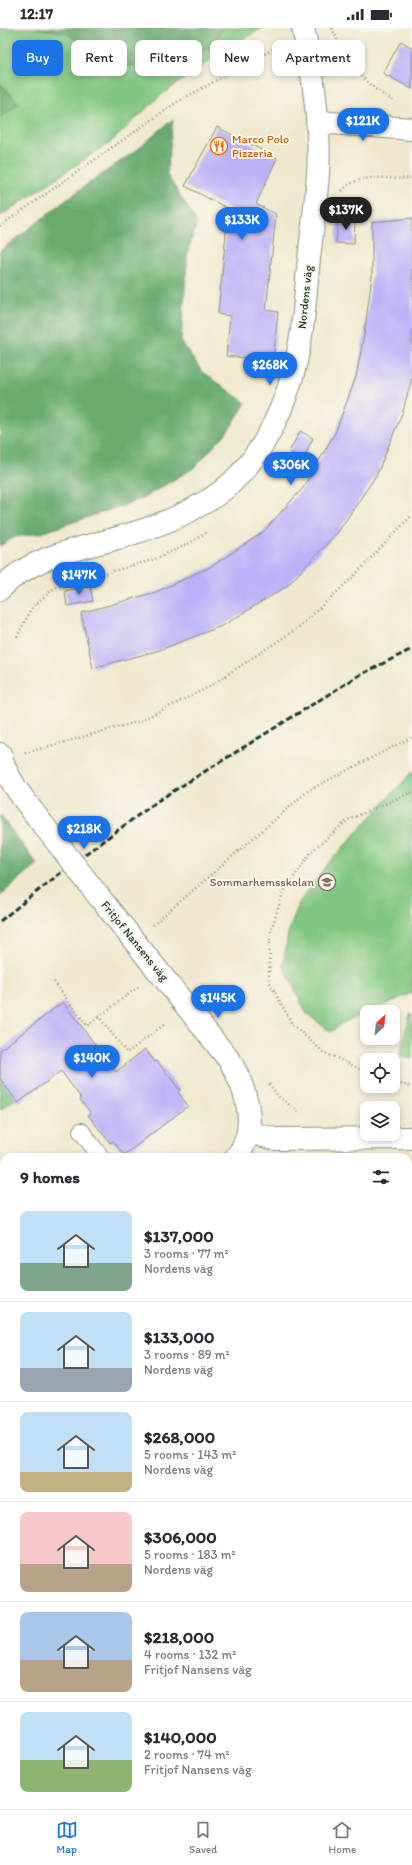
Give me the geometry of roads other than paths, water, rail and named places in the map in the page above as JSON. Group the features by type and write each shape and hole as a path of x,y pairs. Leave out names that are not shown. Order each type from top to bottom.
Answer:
{"street":[{"name":"Nordens väg","path":"0,589 9,580 31,565 54,556 131,534 201,505 231,484 244,472 259,452 274,424 295,366 301,335 318,173 317,122 303,28"},
{"path":"317,122 412,129"},
{"name":"Fritjof Nansens väg","path":"0,754 3,764 20,795 230,1061 245,1092 248,1108 248,1132 245,1144 239,1153"},
{"path":"248,1132 275,1139 412,1138"}],"lane":[{"path":"82,1131 98,1153"}],"railway":[{"path":"0,921 73,863 159,800 358,676 412,649"}],"place":[{"name":"Marco Polo Pizzeria","path":"219,146"},
{"name":"Sommarhemsskolan","path":"327,882"}]}
